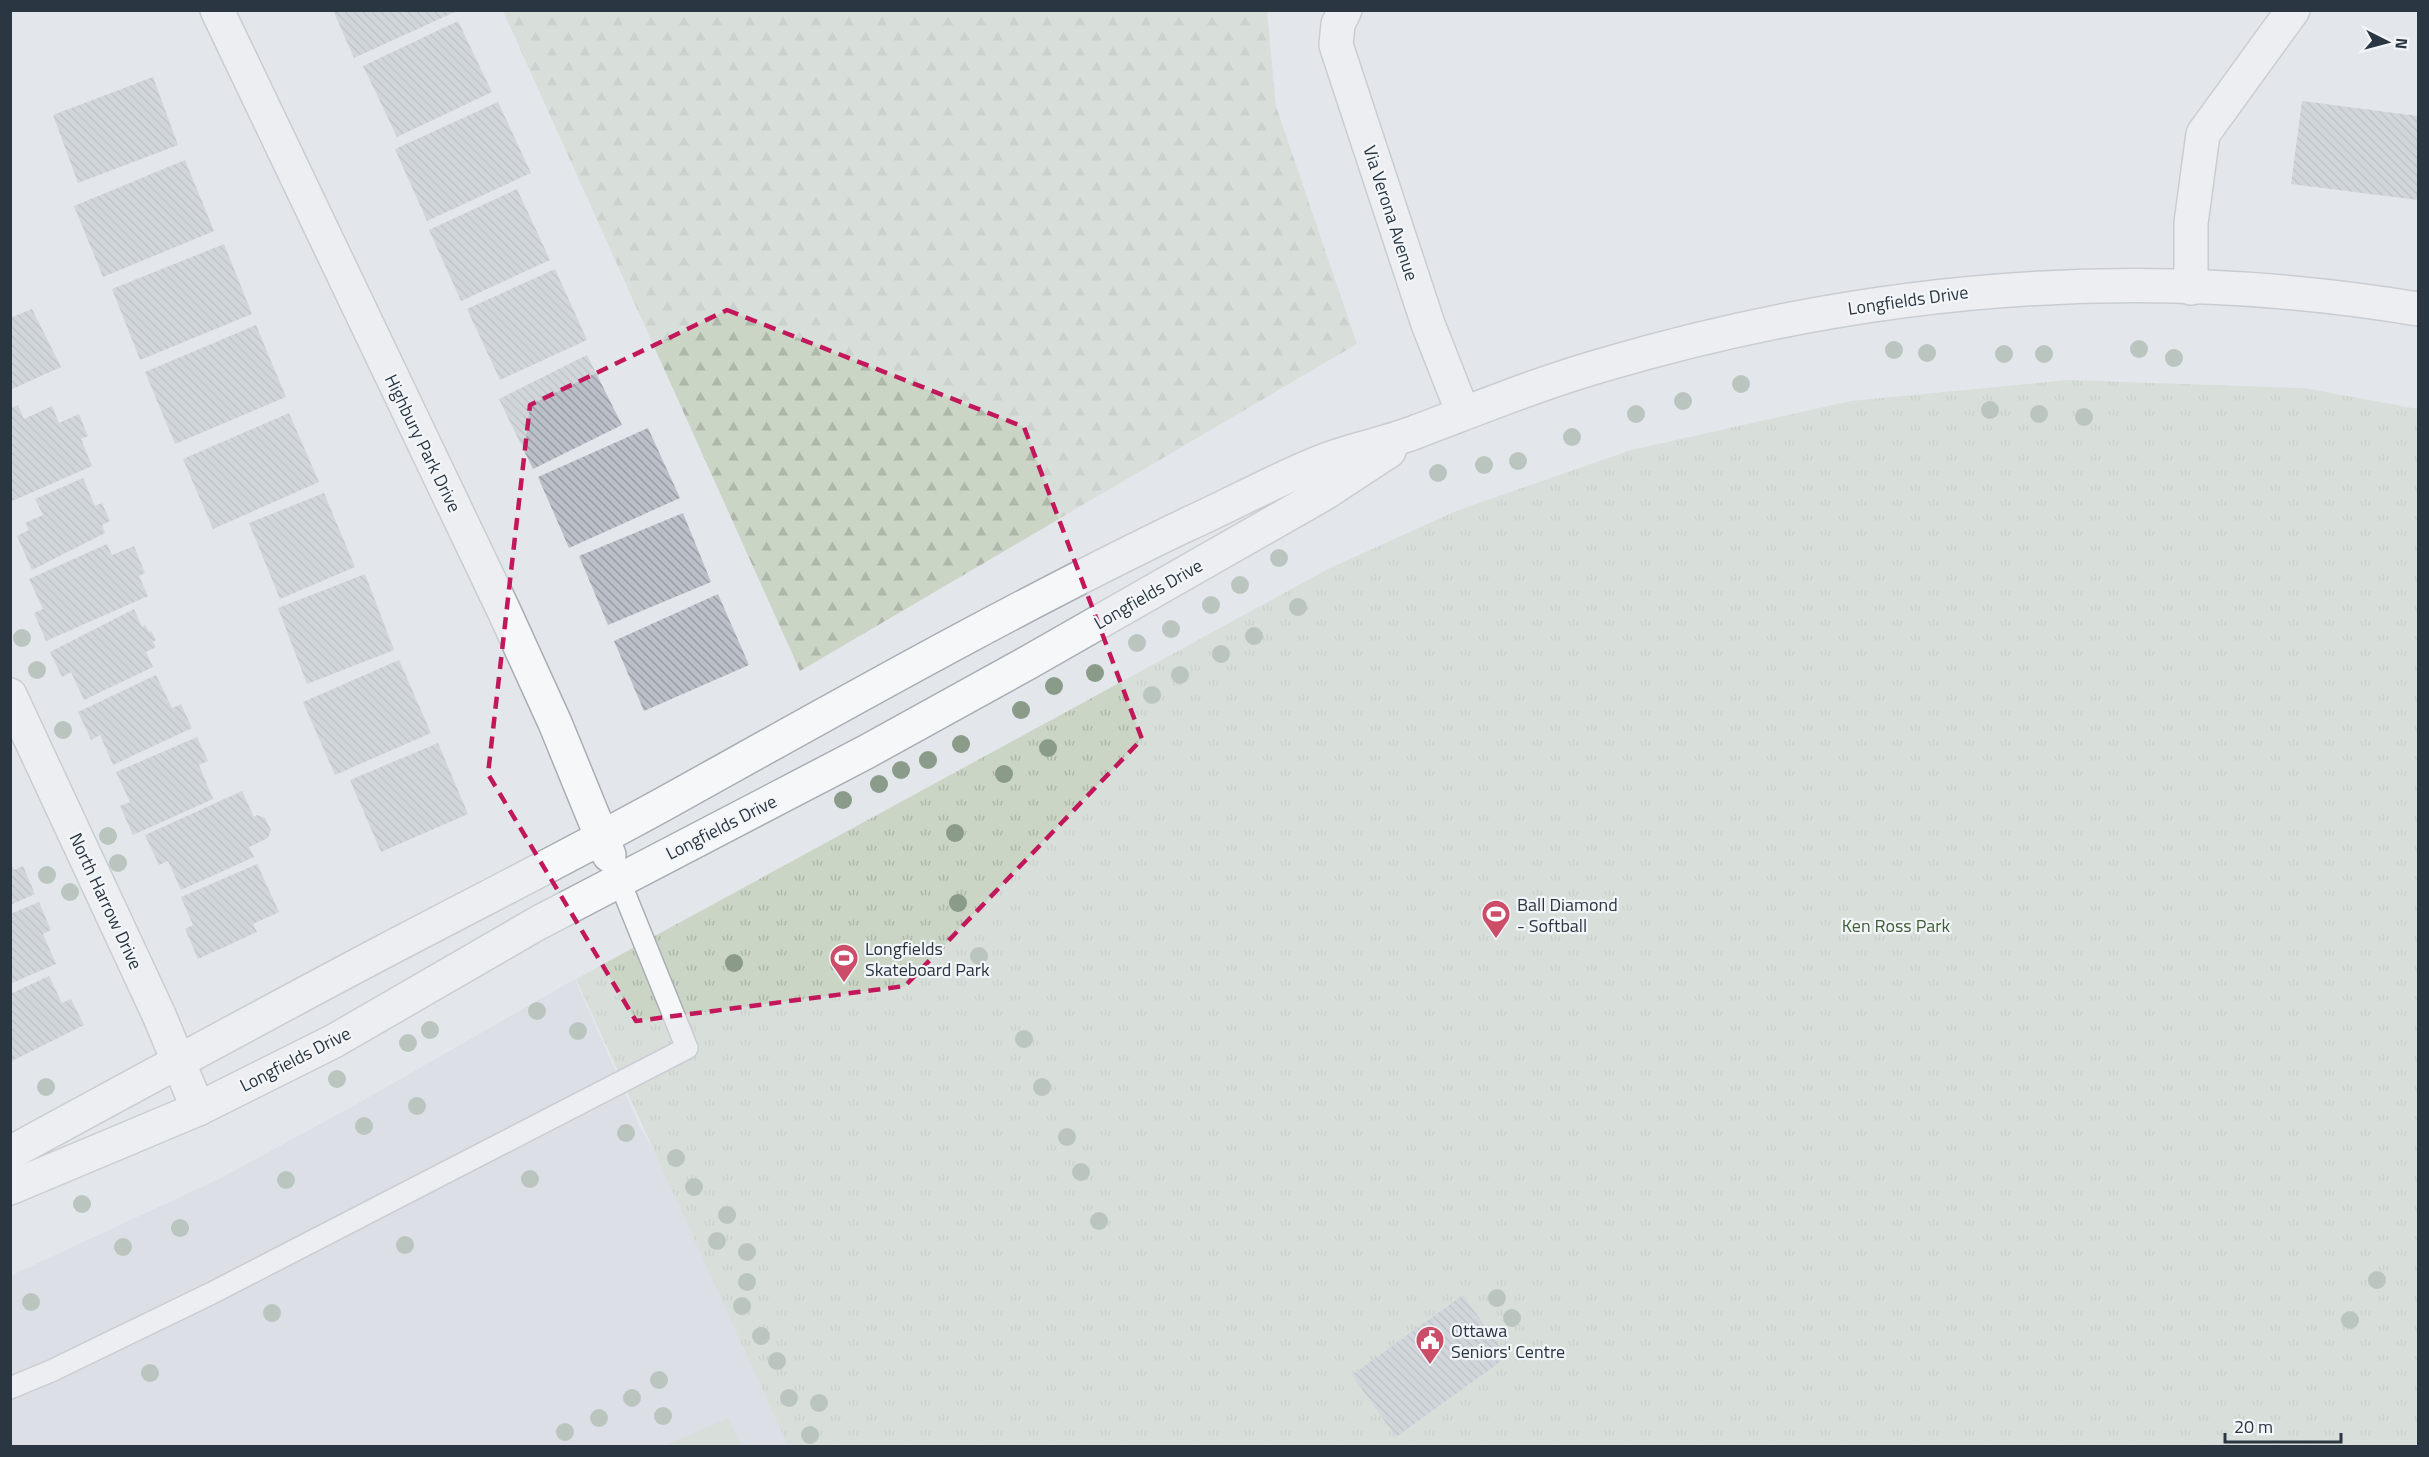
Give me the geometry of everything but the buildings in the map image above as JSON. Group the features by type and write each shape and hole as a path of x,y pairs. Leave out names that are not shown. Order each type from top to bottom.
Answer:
{"street":[{"name":"Highbury Park Drive","path":"217,10 504,611 549,711 619,880"},
{"name":"Via Verona Avenue","path":"1345,10 1338,24 1335,45 1428,324 1463,413"},
{"path":"2191,288 2191,223 2202,134 2294,10"},
{"name":"Longfields Drive","path":"10,1153 179,1060 1111,561 1319,462 1415,433 1463,413 1598,366 1754,326 1872,303 1968,292 2059,286 2191,288 2295,294 2418,309"},
{"name":"Longfields Drive","path":"10,1188 198,1108 334,1041 538,923 866,752 1029,662 1325,493 1415,433"},
{"name":"North Harrow Drive","path":"10,695 179,1060 198,1108"}],"lane":[{"path":"10,1388 51,1371 212,1293 687,1048 619,880"}],"highlighted area":[{"path":"727,310 1024,427 1142,739 905,986 636,1021 488,774 530,405"}],"shaded area":[{"path":"575,979 640,1127 681,1197 793,1446 11,1446 10,1276 221,1178 355,1105"}],"green space":[{"path":"503,11 1267,11 1276,106 1357,344 800,671"},
{"name":"Ken Ross Park","path":"2067,380 2304,388 2418,409 2418,1446 788,1446 576,979 1330,568 1456,511 1631,450 1851,401"},
{"path":"728,1418 741,1446 665,1446"}],"place":[{"name":"Ball Diamond - Softball","path":"1496,940"},
{"name":"Longfields Skateboard Park","path":"844,984"},
{"name":"Ottawa Seniors' Centre","path":"1430,1366"}]}
